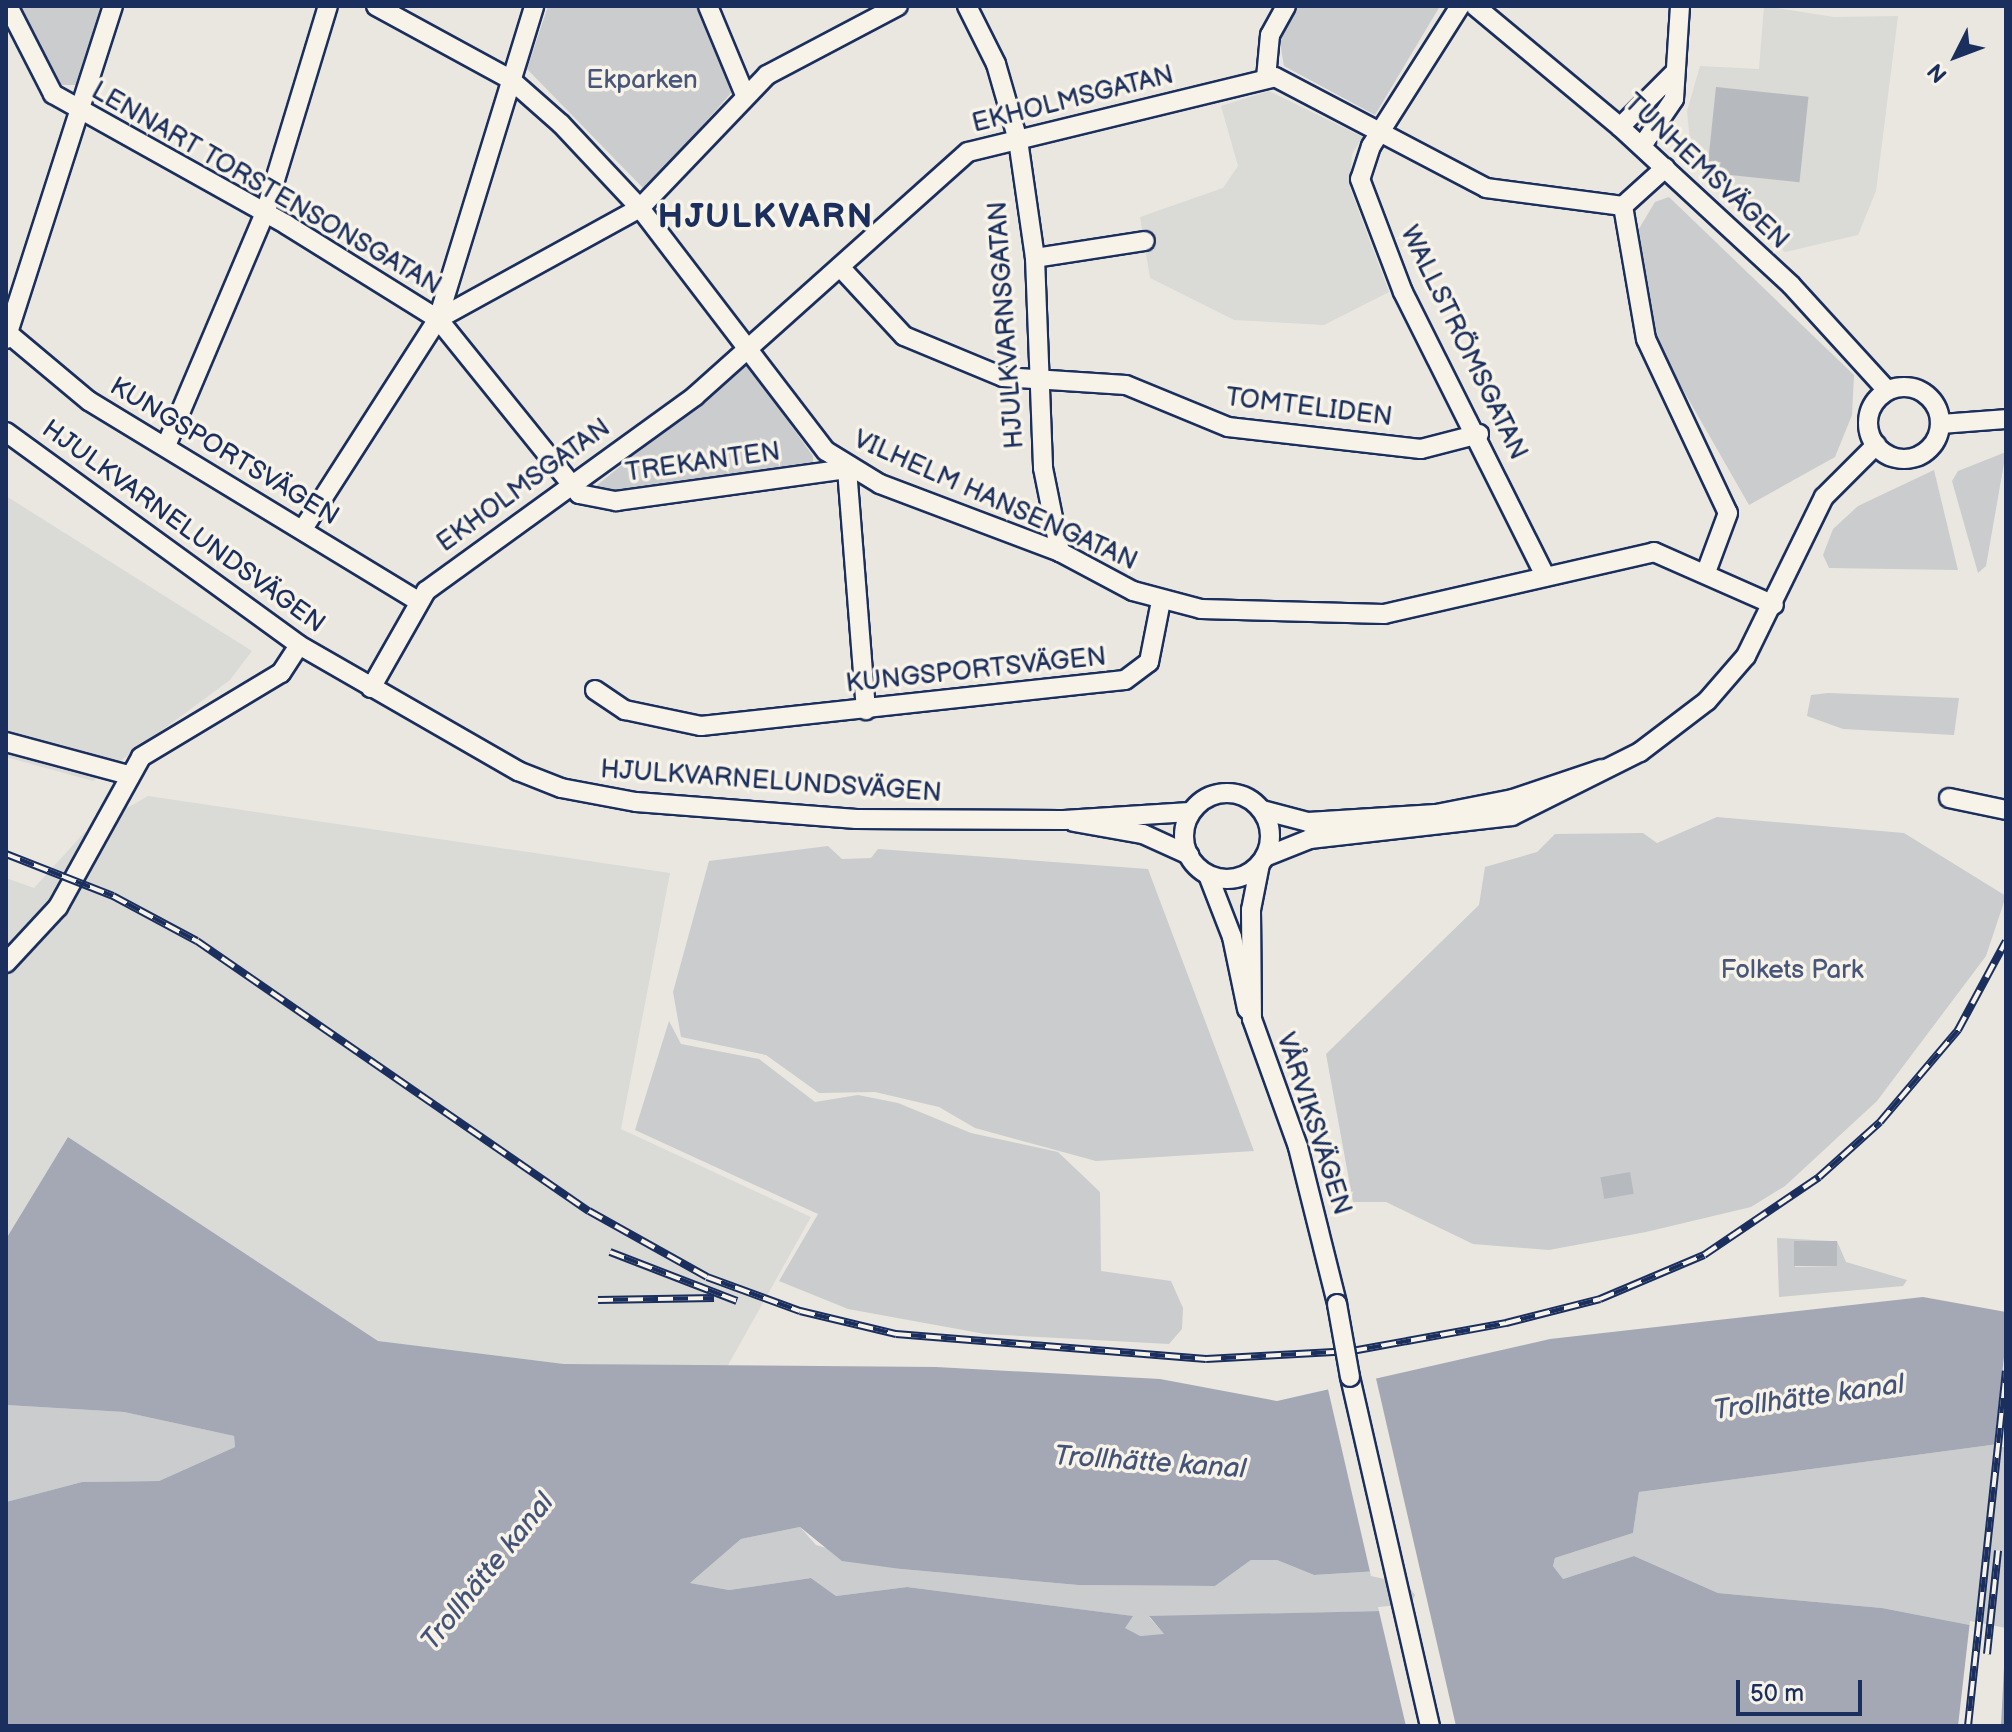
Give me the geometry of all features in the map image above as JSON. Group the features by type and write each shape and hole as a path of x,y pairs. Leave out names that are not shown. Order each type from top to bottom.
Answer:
{"street":[{"name":"LENNART TORSTENSONSGATAN","path":"8,6 44,81 78,109 265,213 438,319 571,485"},
{"path":"8,337 113,6"},
{"path":"166,446 265,213 328,6"},
{"name":"VILHELM HANSENGATAN","path":"376,6 510,79 640,208 746,348 847,469 1060,552 1161,601"},
{"path":"303,529 438,319 534,6"},
{"path":"708,6 745,95"},
{"path":"438,319 640,208 767,75 898,6"},
{"name":"HJULKVARNSGATAN","path":"967,6 996,64 1018,140 1035,258 1035,383 1060,552"},
{"path":"1286,6 1270,35 1266,78 1286,81 1486,188 1623,206 1665,168"},
{"name":"WALLSTRÖMSGATAN","path":"1460,6 1380,131 1364,166 1362,191 1403,292 1479,434 1545,576"},
{"name":"TUNHEMSVÄGEN","path":"1475,6 1642,146 1869,362 1887,390"},
{"path":"1642,146 1670,111 1680,6"},
{"path":"1620,127 1675,72"},
{"name":"EKHOLMSGATAN","path":"371,688 419,602 447,572 695,396 968,152 1266,78"},
{"path":"1623,206 1646,339 1728,513 1706,572"},
{"path":"1035,258 1145,241"},
{"name":"TOMTELIDEN","path":"840,267 904,336 1035,383 1126,385 1228,427 1421,449 1479,434"},
{"name":"KUNGSPORTSVÄGEN","path":"8,337 89,401 419,602"},
{"path":"1887,390 1923,392 1940,424 1933,444 1915,457 1894,457 1876,445 1869,415 1887,390"},
{"path":"1940,424 2006,419"},
{"name":"HJULKVARNELUNDSVÄGEN","path":"6,432 299,645 518,771 593,797 856,819 1064,820 1190,812"},
{"path":"1252,1019 1208,875 1189,855 1184,830 1190,812 1212,795 1230,792 1262,810 1308,822 1436,814 1513,799 1602,769 1640,752 1707,701 1746,656 1774,605 1824,497 1876,445"},
{"path":"847,469 866,710"},
{"name":"TREKANTEN","path":"571,485 593,500 616,501 847,469"},
{"path":"1161,601 1201,609 1384,614 1654,552 1706,572 1774,605"},
{"name":"KUNGSPORTSVÄGEN","path":"595,690 625,710 701,726 1125,680 1149,662 1161,601"},
{"path":"6,963 58,907 128,775 167,736 281,673 299,645"},
{"path":"6,742 128,775"},
{"path":"1208,875 1233,879 1263,860 1310,839 1481,824 1567,793 1602,769"},
{"path":"1949,798 2006,810"},
{"path":"1262,810 1271,836 1263,860"},
{"name":"HJULKVARNELUNDSVÄGEN","path":"1064,820 1143,834 1189,855"},
{"name":"VÅRVIKSVÄGEN","path":"1263,860 1251,910 1252,1019 1302,1159 1430,1726"}],"shaded area":[{"path":"1764,6 1834,17 1898,16 1876,191 1858,235 1785,252 1692,161 1687,111 1700,66 1759,69"},
{"path":"1269,91 1363,137 1352,154 1350,188 1389,292 1324,325 1234,320 1150,278 1140,217 1223,188 1238,166 1221,106"},
{"path":"6,496 252,651 230,680 93,781 6,757"},
{"path":"148,796 670,873 621,1129 811,1217 727,1367 564,1364 378,1341 68,1137 6,1239 6,878 34,888 84,833"}],"green space":[{"path":"18,6 102,6 76,85 57,85"},
{"name":"Ekparken","path":"548,6 700,6 732,92 645,190 527,69"},
{"path":"1294,6 1440,6 1375,115 1284,66 1278,31"},
{"path":"1669,197 1854,375 1852,415 1835,457 1749,505 1654,339 1637,232 1655,202"},
{"path":"746,363 813,456 813,465 620,492 595,487"},
{"path":"2006,452 1986,566 1978,573 1952,481 1958,471"},
{"path":"1934,470 1958,570 1829,568 1823,555 1833,529 1858,506"},
{"path":"1811,695 1959,698 1954,735 1843,729 1807,716"},
{"name":"Folkets Park","path":"1717,817 1904,833 2006,896 1986,956 1877,1101 1785,1186 1751,1207 1646,1232 1549,1250 1473,1244 1386,1202 1353,1202 1326,1054 1479,905 1485,867 1537,852 1555,834 1643,833 1657,843"},
{"path":"828,846 842,859 871,858 878,849 1148,869 1254,1151 1096,1161 975,1128 939,1107 875,1092 819,1093 766,1055 681,1037 673,992 709,861"},
{"path":"669,1021 681,1044 759,1059 815,1102 858,1095 898,1103 971,1133 1058,1152 1100,1192 1101,1271 1171,1281 1183,1308 1182,1329 1169,1344 985,1334 848,1309 779,1281 818,1214 635,1130"},
{"path":"1777,1238 1831,1241 1794,1242 1795,1267 1837,1266 1837,1241 1846,1262 1907,1280 1903,1286 1779,1297"},
{"path":"6,1405 124,1412 234,1436 235,1447 159,1481 82,1482 6,1502"},
{"path":"2006,1443 2006,1632 1882,1608 1718,1593 1634,1556 1563,1579 1553,1566 1555,1558 1633,1533 1639,1492"},
{"path":"800,1527 816,1545 901,1569 1078,1585 1215,1586 1251,1560 1277,1560 1314,1575 1379,1571 1410,1580 1419,1595 1414,1608 1381,1611 1149,1617 1165,1635 1139,1636 1124,1628 1132,1616 907,1587 836,1596 811,1578 729,1590 690,1583 741,1539"}],"water":[{"name":"Trollhätte kanal","path":"68,1137 378,1341 564,1364 936,1367 1160,1379 1277,1401 1550,1339 1923,1297 2006,1312 2006,1443 1639,1492 1633,1533 1555,1558 1553,1566 1563,1579 1634,1556 1718,1593 1882,1608 2006,1632 2006,1726 6,1726 6,1502 82,1482 159,1481 235,1447 234,1436 124,1412 6,1405 6,1239","holes":["800,1527 842,1561 1078,1585 1215,1586 1251,1560 1277,1560 1314,1575 1379,1571 1410,1580 1419,1595 1413,1608 1381,1611 1149,1616 1164,1634 1140,1636 1125,1628 1133,1616 907,1587 836,1596 811,1578 729,1590 690,1583 741,1539"]}],"pier":[{"path":"2006,1339 2006,1447 1994,1447"},
{"path":"1375,1374 1456,1726 1406,1726 1378,1607 1411,1604 1415,1595 1407,1584 1371,1576 1327,1385"},
{"path":"1970,1621 2006,1628 2001,1726 1958,1726"}],"building":[{"path":"1716,87 1808,97 1800,182 1707,173"},
{"path":"1630,1172 1634,1194 1604,1199 1600,1177"},
{"path":"1794,1241 1837,1241 1837,1266 1794,1266"}],"railway":[{"path":"6,854 113,896 197,941 589,1211 707,1277 800,1311 896,1334 1206,1359 1352,1351 1506,1323 1600,1299 1704,1255 1819,1177 1880,1122 1958,1030 2006,941"},
{"path":"610,1252 737,1301"},
{"path":"598,1300 714,1298"},
{"path":"1968,1726 2006,1371"},
{"path":"1987,1654 1998,1551"}],"district":[{"name":"HJULKVARN","path":"766,217"}]}
